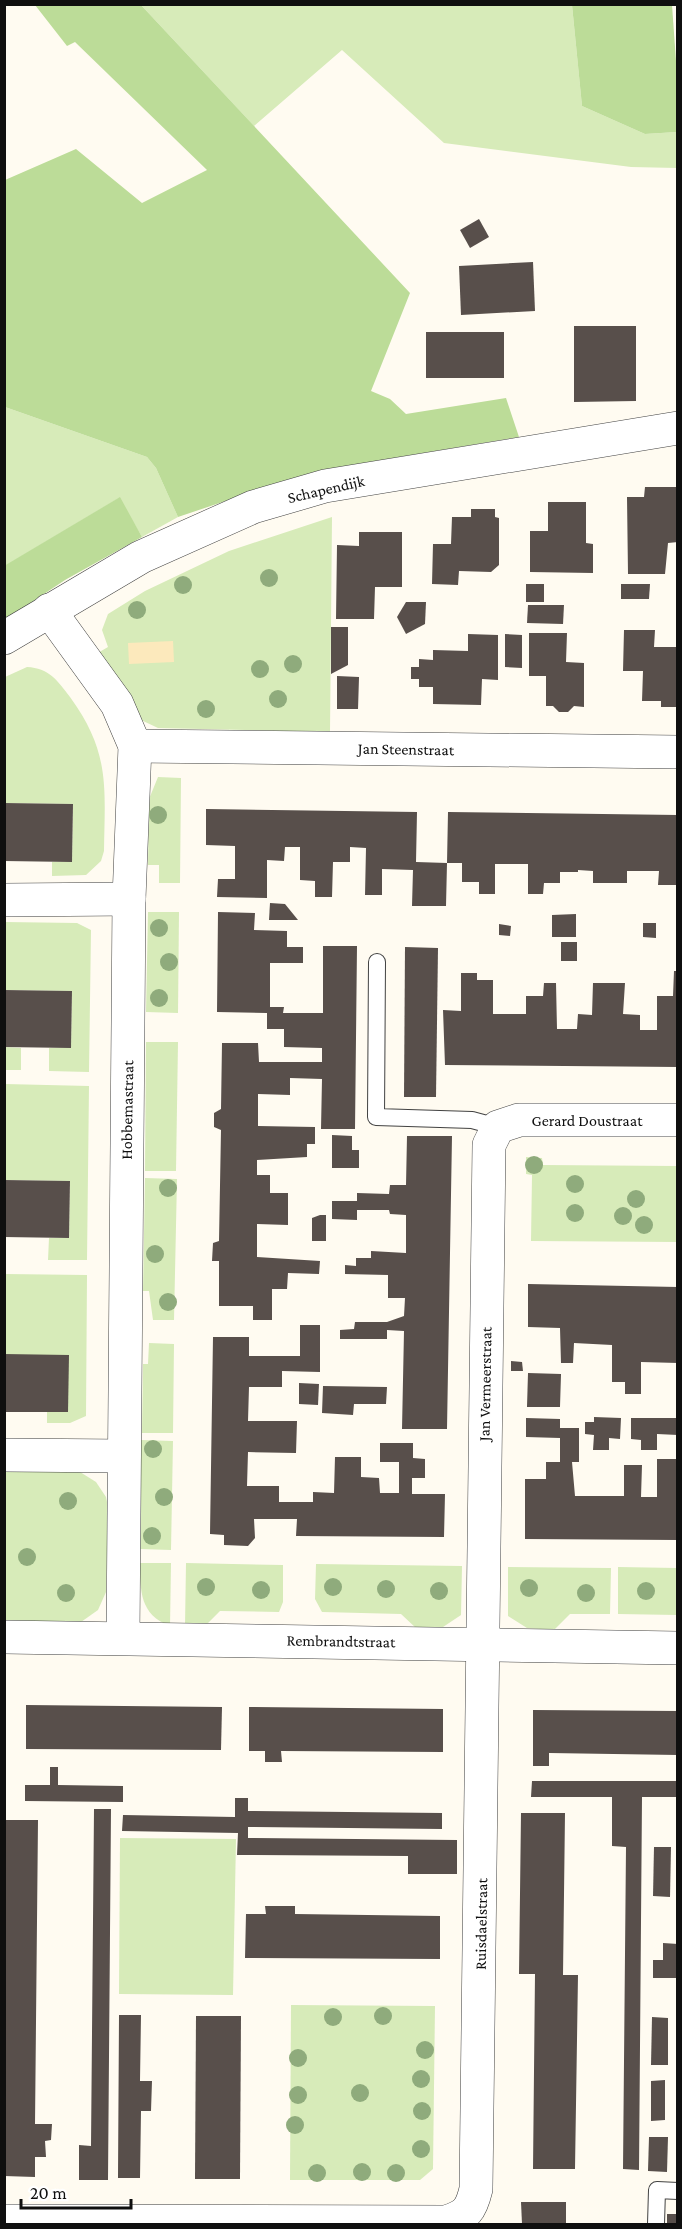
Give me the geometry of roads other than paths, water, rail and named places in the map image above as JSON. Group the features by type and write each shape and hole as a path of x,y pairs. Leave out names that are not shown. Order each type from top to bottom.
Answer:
{"street":[{"name":"Schapendijk","path":"4,638 141,557 253,507 325,486 678,428"},
{"name":"Hobbemastraat","path":"49,610 117,704 135,746 129,899 123,1637"},
{"name":"Jan Steenstraat","path":"135,746 678,752"},
{"path":"4,900 129,899"},
{"name":"Gerard Doustraat","path":"498,1127 519,1120 678,1120"},
{"name":"Jan Vermeerstraat","path":"484,1644 484,1413 489,1145 498,1127"},
{"path":"4,1455 124,1456"},
{"name":"Rembrandtstraat","path":"4,1637 123,1637 678,1648"},
{"name":"Ruisdaelstraat","path":"4,2221 446,2222 462,2217 472,2204 476,2189 484,1644"}],"lane":[{"path":"377,962 376,1116 472,1120 498,1127"},
{"path":"656,2224 657,2190 678,2191"}]}
